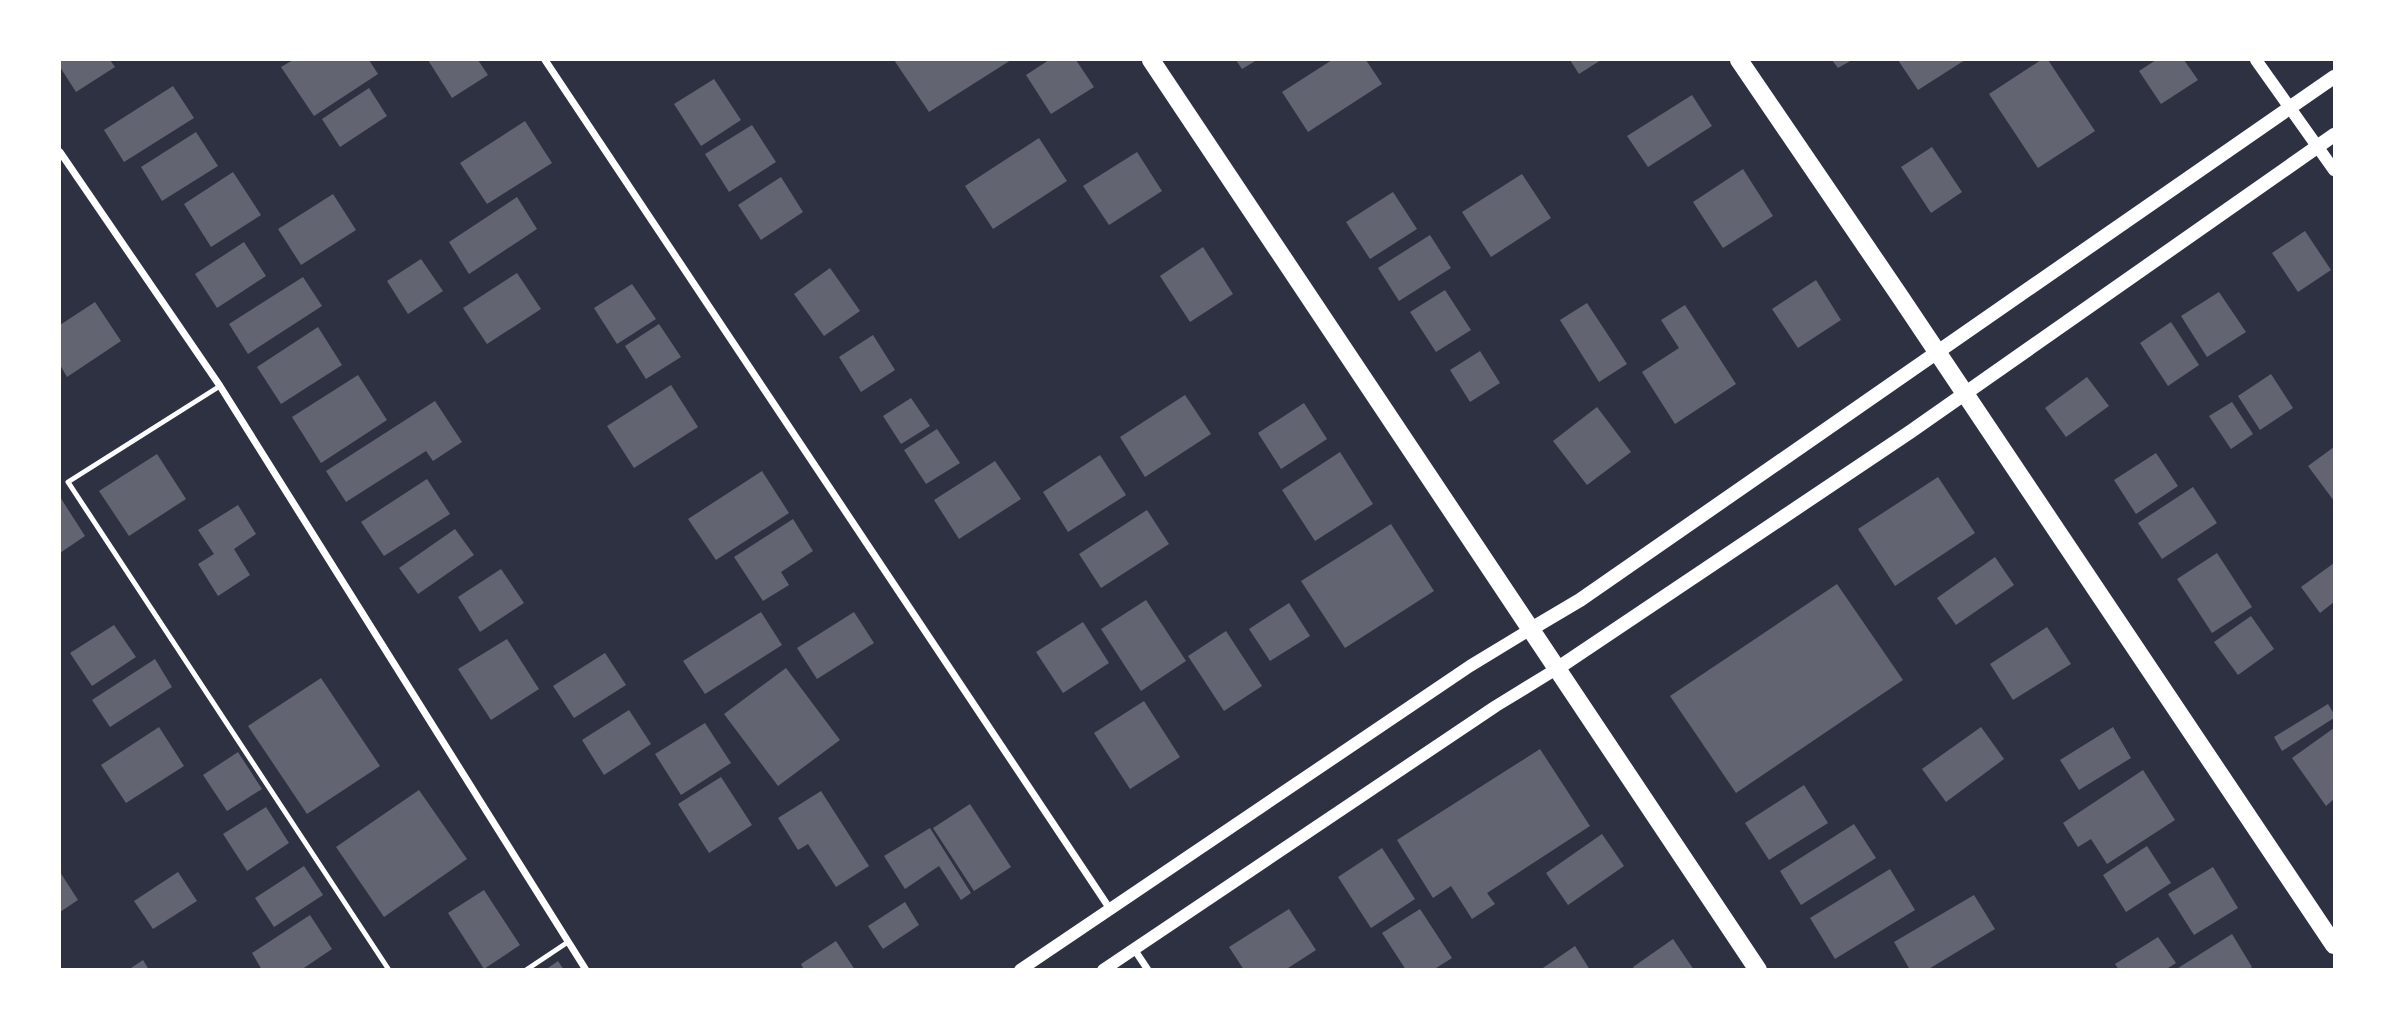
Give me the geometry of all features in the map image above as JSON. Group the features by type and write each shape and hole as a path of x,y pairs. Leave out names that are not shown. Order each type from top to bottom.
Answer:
{"main road":[{"path":"1151,60 1758,970"},
{"path":"1739,60 2334,945"},
{"path":"1531,629 1580,600 2334,77"},
{"path":"1558,668 1965,394 2334,135"}],"street":[{"path":"545,60 1110,909"},
{"path":"2256,60 2334,170"},
{"path":"60,152 220,386 586,970"},
{"path":"1020,970 1459,673 1531,629"},
{"path":"1103,970 1496,706 1558,668"},
{"path":"1134,949 1148,970"}],"lane":[{"path":"220,386 68,482 389,970"},
{"path":"526,970 568,942"}],"building":[{"path":"60,60 110,60 115,67 76,92 60,67"},
{"path":"293,60 369,60 378,74 314,116 281,67"},
{"path":"428,60 478,60 488,75 452,98"},
{"path":"894,60 1011,60 929,112"},
{"path":"1049,60 1076,60 1094,87 1051,114 1026,75"},
{"path":"1236,60 1257,60 1242,69"},
{"path":"1332,60 1366,60 1382,84 1308,132 1282,92"},
{"path":"1570,60 1601,60 1579,74"},
{"path":"1832,60 1852,60 1838,68"},
{"path":"1898,60 1965,60 1918,90"},
{"path":"2041,60 2048,60 2095,131 2038,168 1989,94"},
{"path":"2156,60 2184,60 2198,80 2161,104 2139,71"},
{"path":"714,79 741,120 701,146 674,104"},
{"path":"173,86 194,118 124,162 104,130"},
{"path":"369,88 387,116 340,147 322,119"},
{"path":"1692,95 1712,126 1648,167 1627,136"},
{"path":"525,121 552,163 487,204 460,163"},
{"path":"752,125 776,162 729,192 705,154"},
{"path":"196,132 218,166 162,201 141,167"},
{"path":"1039,138 1067,181 993,229 965,186"},
{"path":"1932,147 1962,192 1931,213 1901,167"},
{"path":"1137,152 1162,191 1109,225 1083,186"},
{"path":"1743,169 1773,216 1723,248 1693,202"},
{"path":"233,172 261,215 211,247 184,204"},
{"path":"1522,174 1551,218 1491,257 1462,212"},
{"path":"781,177 803,212 761,240 738,205"},
{"path":"1393,192 1417,229 1370,259 1346,222"},
{"path":"333,194 356,230 301,265 278,229"},
{"path":"517,197 537,229 469,274 449,242"},
{"path":"2305,231 2331,270 2298,292 2272,253"},
{"path":"1430,235 1451,268 1399,301 1378,268"},
{"path":"244,242 266,276 217,308 195,274"},
{"path":"1203,247 1233,294 1190,322 1160,276"},
{"path":"421,259 443,291 408,314 387,281"},
{"path":"830,268 860,311 824,336 794,294"},
{"path":"517,273 541,309 487,344 463,308"},
{"path":"303,277 322,306 248,354 229,324"},
{"path":"1816,280 1841,320 1798,348 1772,309"},
{"path":"632,284 656,319 617,344 594,308"},
{"path":"1445,290 1471,330 1436,352 1410,312"},
{"path":"2219,292 2246,332 2207,357 2181,316"},
{"path":"95,302 121,341 67,377 60,365 60,325"},
{"path":"1587,303 1627,364 1599,382 1560,320"},
{"path":"1685,305 1736,384 1675,424 1642,372 1679,348 1661,320"},
{"path":"2171,322 2199,365 2168,386 2140,343"},
{"path":"659,324 681,357 646,379 625,346"},
{"path":"318,327 342,365 281,404 257,367"},
{"path":"873,335 895,370 861,392 839,357"},
{"path":"1480,351 1500,383 1470,402 1450,370"},
{"path":"2271,374 2293,408 2260,430 2238,396"},
{"path":"358,375 387,420 321,463 292,417"},
{"path":"2087,377 2109,406 2066,437 2045,408"},
{"path":"671,385 698,427 634,468 607,426"},
{"path":"1185,395 1211,434 1145,477 1120,437"},
{"path":"911,398 930,426 901,444 883,416"},
{"path":"435,401 462,442 433,461 426,451 346,502 326,471"},
{"path":"2232,402 2253,434 2231,449 2209,416"},
{"path":"1304,403 1327,439 1281,469 1258,433"},
{"path":"1597,407 1631,452 1587,485 1553,441"},
{"path":"937,429 960,463 926,484 904,450"},
{"path":"2334,447 2334,501 2308,466"},
{"path":"1340,452 1373,504 1315,541 1282,490"},
{"path":"2156,453 2178,486 2136,514 2114,480"},
{"path":"157,454 186,499 129,536 99,491"},
{"path":"1100,455 1126,495 1068,532 1043,492"},
{"path":"995,461 1021,499 959,539 934,500"},
{"path":"762,471 789,513 716,560 688,519"},
{"path":"1938,477 1975,533 1895,586 1858,529"},
{"path":"427,479 450,514 384,556 361,522"},
{"path":"2193,487 2217,523 2162,559 2138,523"},
{"path":"60,497 85,536 60,553"},
{"path":"238,505 256,534 234,549 250,575 218,596 198,564 214,554 198,530"},
{"path":"1147,510 1169,544 1101,588 1079,554"},
{"path":"793,519 813,551 781,572 789,585 763,601 734,557"},
{"path":"1391,524 1434,591 1345,648 1301,581"},
{"path":"455,529 474,555 418,594 399,568"},
{"path":"2217,553 2252,607 2212,633 2177,579"},
{"path":"1995,557 2014,585 1956,625 1937,598"},
{"path":"2334,563 2334,602 2320,613 2301,587"},
{"path":"501,569 524,603 480,632 458,597"},
{"path":"1837,584 1903,680 1736,793 1670,696"},
{"path":"1146,600 1186,661 1141,691 1101,629"},
{"path":"1289,603 1310,636 1270,661 1249,629"},
{"path":"761,612 782,645 705,694 683,661"},
{"path":"854,612 874,643 817,679 797,648"},
{"path":"2251,616 2274,649 2238,675 2214,642"},
{"path":"1083,622 1109,663 1063,693 1036,652"},
{"path":"114,625 136,657 92,686 70,653"},
{"path":"2047,627 2071,664 2013,700 1990,664"},
{"path":"1226,631 1262,686 1224,711 1188,656"},
{"path":"507,639 539,689 491,720 458,669"},
{"path":"605,653 626,685 574,718 553,686"},
{"path":"155,659 172,687 110,727 92,700"},
{"path":"786,668 840,740 778,786 724,714"},
{"path":"321,678 380,766 307,814 248,726"},
{"path":"1144,701 1180,757 1130,789 1094,733"},
{"path":"2328,704 2334,718 2282,751 2274,737"},
{"path":"629,710 651,744 604,775 582,740"},
{"path":"705,723 731,763 681,795 655,754"},
{"path":"159,727 184,766 126,803 101,765"},
{"path":"1981,727 2004,759 1946,802 1922,769"},
{"path":"2113,727 2131,758 2079,790 2060,760"},
{"path":"2334,728 2334,799 2326,806 2292,758"},
{"path":"1540,749 1590,826 1487,893 1495,904 1472,919 1451,886 1433,898 1397,840"},
{"path":"238,752 262,789 227,811 203,775"},
{"path":"2143,770 2175,820 2107,864 2091,839 2078,847 2063,823"},
{"path":"721,777 752,825 709,853 678,804"},
{"path":"1804,785 1828,823 1769,860 1745,823"},
{"path":"419,790 467,859 384,917 336,847"},
{"path":"821,791 869,866 836,887 808,844 798,850 778,818"},
{"path":"970,804 1011,867 974,891 933,828"},
{"path":"266,807 289,843 247,871 223,834"},
{"path":"1854,824 1876,858 1801,905 1780,871"},
{"path":"930,828 971,893 961,900 939,866 905,889 884,856"},
{"path":"1602,834 1624,866 1568,905 1546,873"},
{"path":"2147,846 2171,883 2126,912 2103,875"},
{"path":"1382,848 1415,899 1371,928 1338,877"},
{"path":"304,866 323,895 274,927 255,898"},
{"path":"2213,867 2238,908 2194,935 2168,894"},
{"path":"1890,869 1915,910 1835,959 1810,918"},
{"path":"60,872 78,900 60,912"},
{"path":"178,872 197,901 153,929 134,901"},
{"path":"484,890 520,945 484,969 448,913"},
{"path":"1974,895 1995,929 1927,970 1910,970 1894,942"},
{"path":"905,902 919,925 883,949 868,926"},
{"path":"1289,909 1316,950 1285,970 1244,970 1229,947"},
{"path":"1420,909 1452,958 1433,970 1406,970 1382,933"},
{"path":"310,915 332,949 301,970 262,970 252,953"},
{"path":"2232,934 2252,967 2248,970 2175,970"},
{"path":"2158,937 2176,963 2165,970 2119,970 2115,964"},
{"path":"1673,939 1694,970 1635,970 1633,967"},
{"path":"836,941 855,970 804,970 801,964"},
{"path":"1575,946 1590,970 1540,970"},
{"path":"143,960 149,970 128,970"},
{"path":"558,961 564,970 545,970"}]}
